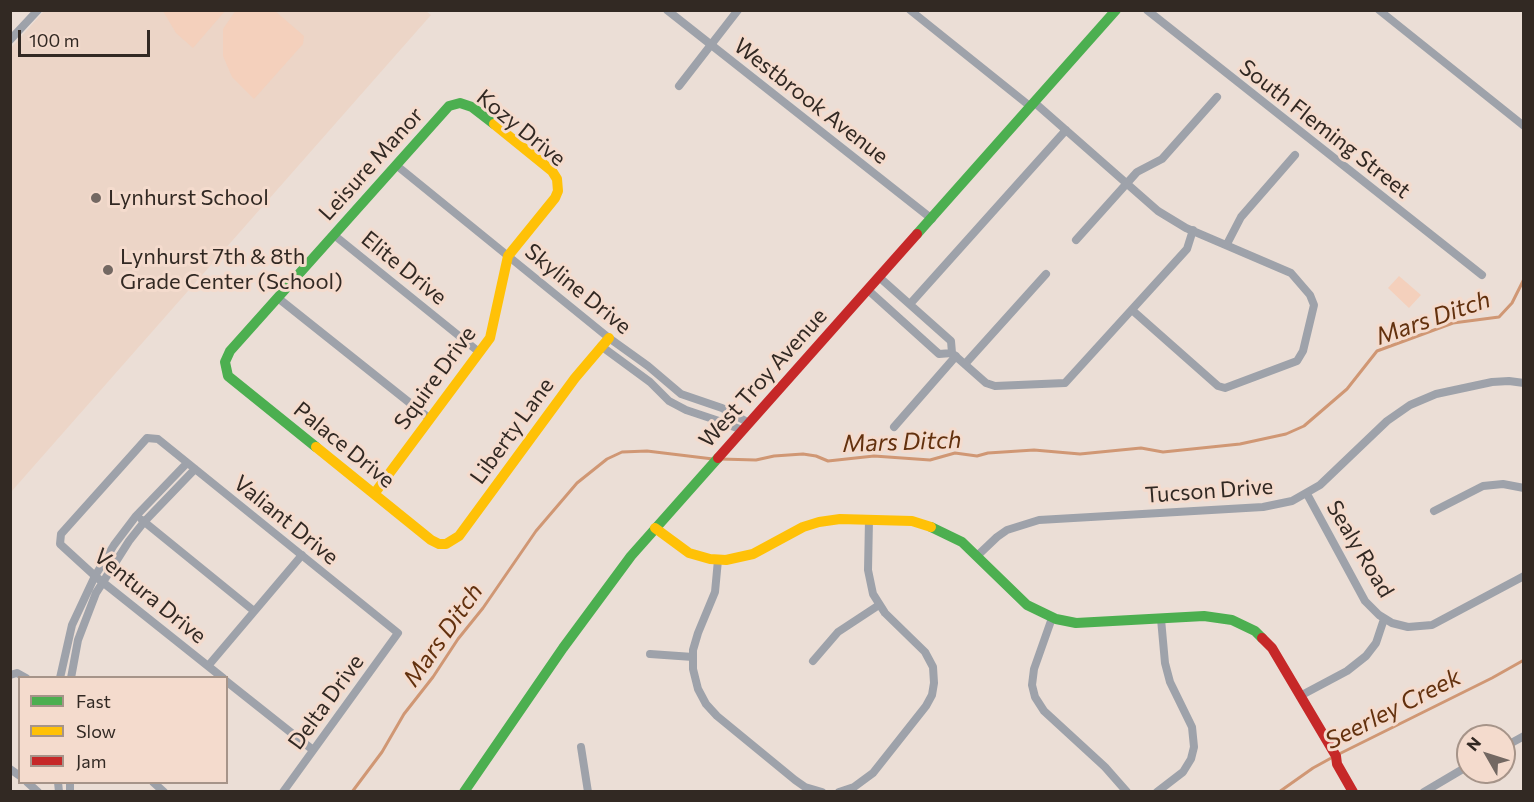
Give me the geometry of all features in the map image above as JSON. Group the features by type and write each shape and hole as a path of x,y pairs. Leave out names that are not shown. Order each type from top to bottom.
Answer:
{"street":[{"path":"10,40 38,10"},
{"name":"Westbrook Avenue","path":"667,10 932,219"},
{"path":"679,86 738,10"},
{"path":"910,10 1066,130 1165,216 1291,273 1310,295 1314,305 1303,351 1297,361 1229,388 1222,388 1132,310"},
{"name":"West Troy Avenue","path":"464,792 610,582 655,528 1116,10"},
{"name":"South Fleming Street","path":"1147,10 1482,275"},
{"path":"1379,10 1524,126"},
{"path":"1076,240 1141,169 1162,159 1217,97"},
{"name":"Leisure Manor","path":"225,366 227,355 446,109 458,103"},
{"name":"Kozy Drive","path":"458,103 472,107 552,171 559,184"},
{"path":"910,304 1066,130"},
{"path":"1227,244 1241,217 1295,155"},
{"name":"Skyline Drive","path":"396,165 508,256 669,401 686,410 745,427"},
{"name":"Squire Drive","path":"374,495 492,331 508,256 555,198 559,184"},
{"path":"868,290 939,354 954,355 994,386 1065,383 1187,249 1193,230"},
{"name":"Elite Drive","path":"334,235 479,352"},
{"path":"965,364 1046,274"},
{"path":"879,277 951,341 954,355"},
{"path":"278,298 430,419"},
{"name":"Skyline Drive","path":"605,342 648,366 681,394 722,408 745,427"},
{"name":"Liberty Lane","path":"446,544 459,536 575,378 605,342"},
{"path":"894,427 954,355"},
{"name":"Palace Drive","path":"225,366 232,380 374,495 432,541 446,544"},
{"name":"Tucson Drive","path":"978,555 1007,530 1031,521 1271,507 1292,501 1307,494 1329,478 1386,421 1410,405 1436,394 1492,381 1524,382"},
{"name":"Valiant Drive","path":"60,540 61,534 144,441 151,437 158,439 398,633"},
{"path":"60,676 72,625 95,576 114,545 136,516 187,463"},
{"path":"71,676 78,640 96,593 144,522 195,469"},
{"path":"1434,511 1483,486 1503,484 1524,488"},
{"name":"Sealy Road","path":"1307,494 1365,601 1384,619"},
{"path":"136,516 254,611"},
{"path":"655,528 686,551 718,560 750,555 815,523 831,520 912,521 951,535 978,555 1021,600 1052,618 1076,623 1212,616 1244,624 1261,636 1272,648 1353,792"},
{"path":"839,792 854,787 870,777 926,706 934,687 934,671 928,655 879,605 873,594 868,578 869,520"},
{"name":"Ventura Drive","path":"60,540 63,549 220,676"},
{"path":"208,666 302,555"},
{"path":"718,560 715,592 698,633 693,657 695,682 706,704 717,716 798,783 822,792"},
{"path":"1300,696 1354,667 1366,656 1376,643 1384,619 1408,627 1432,625 1524,576"},
{"path":"813,661 838,632 879,605"},
{"path":"1052,618 1034,669 1032,685 1035,697 1044,711 1105,767 1127,792"},
{"path":"1157,792 1183,772 1191,759 1194,747 1192,727 1166,669 1161,619"},
{"name":"Delta Drive","path":"283,792 398,633"},
{"path":"650,654 693,657"},
{"path":"228,683 313,750"},
{"path":"581,747 588,792"},
{"path":"1424,792 1456,773"}],"shaded area":[{"name":"Lynhurst 7th & 8th Grade Center (School)","path":"86,10 89,12 91,10 426,11 431,15 11,492 11,48 44,11"},
{"path":"236,10 275,11 304,36 303,44 254,99 232,77 223,56 223,29"},
{"path":"163,11 225,11 193,48 176,33"},
{"path":"1399,276 1421,295 1409,308 1388,288"}],"waterway":[{"name":"Mars Ditch","path":"720,459 756,460 803,454 828,461 874,456 930,460 955,453 977,456 988,453 1034,450 1080,454 1141,448 1163,452 1240,444 1286,434 1304,426 1347,389 1377,351 1453,323 1499,317 1512,303 1524,279"},
{"name":"Mars Ditch","path":"352,792 382,752 404,714 483,608 536,531 577,483 607,459 622,452 647,451 713,459"},
{"name":"Seerley Creek","path":"1339,754 1524,660"},
{"name":"Seerley Creek","path":"1279,792 1333,757"}],"traffic: fast":[{"path":"917,234 1116,10"},
{"path":"316,447 228,376 225,362 230,351 449,106 460,103 472,107 494,124"},
{"path":"464,792 563,648 631,556 718,458"},
{"path":"931,527 962,542 1027,605 1056,619 1076,623 1204,616 1232,620 1255,631 1262,638"}],"traffic: slow":[{"path":"374,494 490,338 508,256 555,198 558,191 557,179 552,171 494,124"},
{"path":"316,447 431,540 439,544 446,544 459,536 575,378 609,338"},
{"path":"655,528 689,553 710,559 726,560 753,554 803,527 819,522 840,519 912,521 931,527"}],"traffic: jam":[{"path":"718,458 917,234"},
{"path":"1262,638 1272,648 1336,756 1337,764 1353,792"}],"place":[{"name":"Lynhurst School","path":"96,198"},
{"name":"Lynhurst 7th & 8th Grade Center (School)","path":"108,270"}]}
